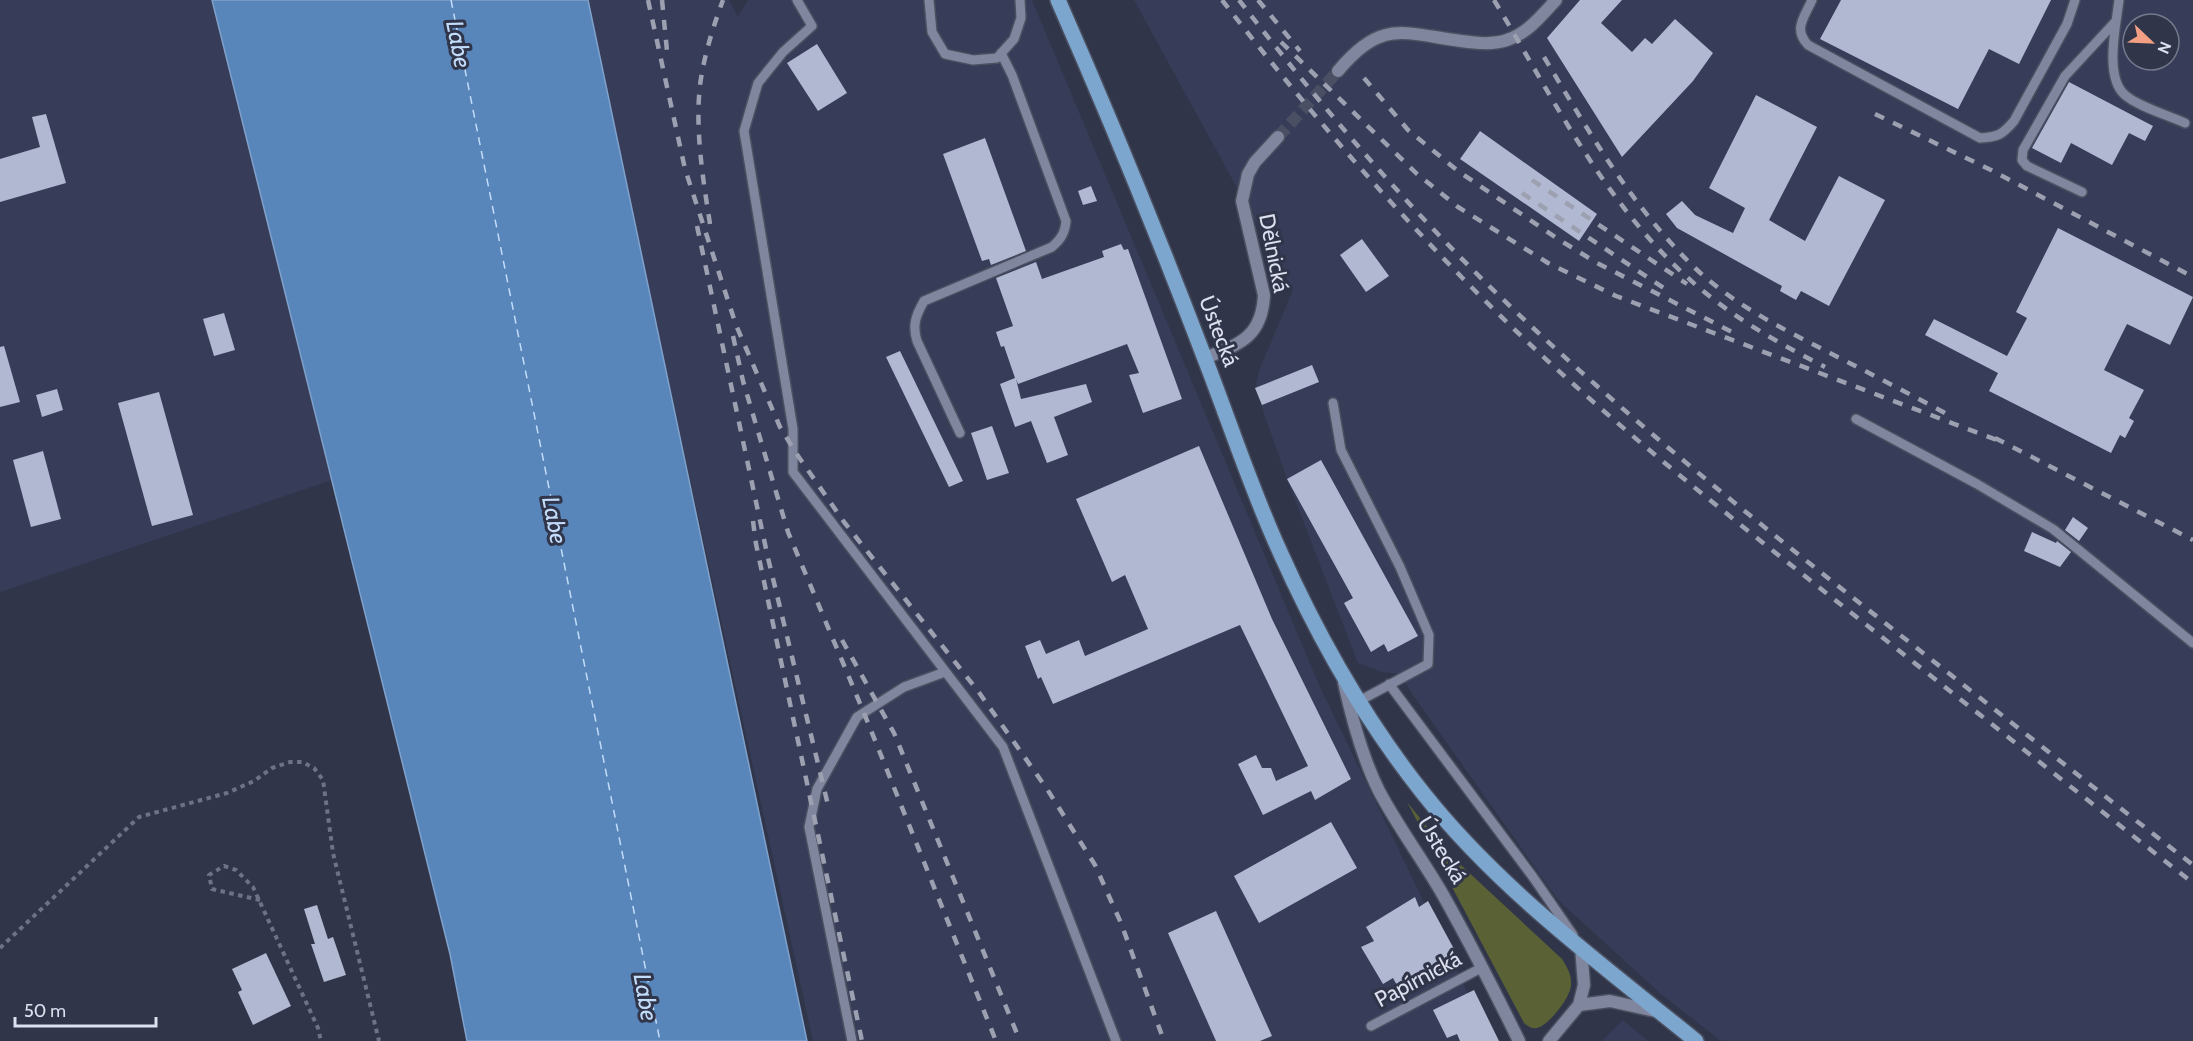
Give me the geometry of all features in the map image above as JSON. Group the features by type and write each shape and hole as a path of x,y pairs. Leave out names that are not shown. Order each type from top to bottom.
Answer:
{"main road":[{"name":"Ústecká","path":"1058,0 1205,358 1278,549 1342,676 1379,735 1449,824 1512,887 1696,1041"}],"street":[{"path":"1338,71 1353,53 1380,35 1407,33 1486,43 1507,40 1528,29 1556,0"},
{"name":"Dělnická","path":"1205,358 1240,343 1253,333 1263,310 1264,295 1242,201 1248,174 1255,162 1278,137"},
{"name":"Ústecká","path":"1342,676 1367,765 1380,792 1442,893 1483,967 1519,1041"},
{"path":"1549,1041 1579,1005 1584,985 1581,947"},
{"path":"1579,1005 1610,1001 1661,1012"}],"lane":[{"path":"797,0 812,26 783,52 758,83 744,131 793,429 793,472 1003,747 1116,1041"},
{"path":"928,0 932,32 945,54 973,60 997,58 1014,39 1021,18 1020,0"},
{"path":"1812,0 1799,28 1802,39 1808,45 1980,138 2003,133 2014,121 2067,24 2075,0"},
{"path":"2119,0 2114,47 2114,76 2118,88 2127,97 2185,123"},
{"path":"2082,192 2027,166 2022,160 2024,150 2065,76 2116,21"},
{"path":"960,433 916,341 913,329 916,314 924,301 1052,247 1060,240 1066,221 1012,75 1001,53"},
{"path":"1333,403 1341,450 1400,567 1429,635 1428,664 1359,701"},
{"path":"1856,419 1977,484 2053,530 2193,643"},
{"path":"852,1041 808,827 817,789 857,717 904,687 945,672"},
{"path":"1389,684 1533,878 1581,947"},
{"name":"Papírnická","path":"1371,1026 1483,967"}],"path":[{"path":"0,948 139,817 227,793 254,781 272,768 290,762 302,762 314,768 323,780 333,853 379,1041"},
{"path":"260,900 212,889 209,875 224,866 236,870 253,887 260,900 318,1028 321,1041"}],"shaded area":[{"path":"0,0 212,0 332,480 0,592"},
{"path":"588,0 729,0 738,17 748,0 1032,0 1319,685 1491,1041 813,1041 660,342"},
{"path":"1134,0 2193,0 2193,1041 1721,1041 1661,994 1558,900 1400,674 1382,672 1358,663 1287,479 1255,388 1260,368 1293,290"},
{"path":"1623,1020 1648,1041 1602,1041"}],"green space":[{"path":"1407,802 1448,853 1564,962 1571,978 1570,990 1558,1010 1542,1026 1533,1028 1524,1023"}],"water":[{"name":"Labe","path":"212,0 588,0 807,1041 467,1041 450,954"}],"building":[{"path":"1580,0 1622,0 1601,23 1632,52 1645,38 1652,44 1675,19 1713,53 1693,81 1622,157 1547,38"},
{"path":"1841,0 2051,0 2019,64 1989,49 1958,109 1820,39"},
{"path":"817,44 847,93 818,111 787,63"},
{"path":"2069,82 2153,126 2145,141 2129,133 2112,165 2071,143 2061,163 2032,148"},
{"path":"1756,95 1817,127 1769,220 1805,241 1839,176 1885,200 1829,306 1801,291 1796,300 1780,291 1782,286 1677,228 1666,214 1682,201 1695,215 1733,233 1745,208 1709,188"},
{"path":"46,114 66,183 0,202 0,159 40,147 32,117"},
{"path":"1480,131 1597,214 1579,241 1460,159"},
{"path":"985,138 1026,251 991,265 989,259 982,261 943,154"},
{"path":"1091,186 1097,201 1083,205 1078,191"},
{"path":"2058,228 2193,297 2170,345 2127,324 2104,370 2144,390 2129,418 2134,421 2125,438 2120,435 2111,453 1989,391 1998,373 1925,335 1934,319 2007,356 2027,318 2016,312"},
{"path":"1362,239 1389,276 1366,292 1340,255"},
{"path":"1121,244 1124,250 1128,249 1182,399 1143,413 1129,375 1139,373 1127,344 1018,384 1016,379 1021,399 1086,384 1092,402 1054,417 1068,455 1047,463 1031,421 1015,427 1000,384 1015,378 1004,346 1001,347 996,332 1013,326 996,278 1036,262 1042,279 1104,257 1102,251"},
{"path":"224,313 235,350 214,356 203,319"},
{"path":"4,346 20,402 0,407 0,347"},
{"path":"900,351 963,481 949,487 886,357"},
{"path":"1312,365 1319,382 1262,405 1255,388"},
{"path":"57,389 63,410 42,417 36,395"},
{"path":"159,392 193,515 152,526 118,403"},
{"path":"992,426 1009,473 987,480 971,433"},
{"path":"1199,446 1272,619 1351,779 1315,800 1311,791 1263,815 1238,764 1256,755 1262,768 1271,768 1276,781 1308,766 1240,625 1053,704 1041,677 1038,679 1025,646 1040,640 1046,654 1079,640 1085,656 1148,629 1125,575 1112,582 1076,499"},
{"path":"43,451 61,519 31,527 13,460"},
{"path":"1321,460 1418,636 1388,652 1384,644 1371,652 1344,603 1353,598 1287,479"},
{"path":"2073,517 2088,528 2079,541 2065,530"},
{"path":"2032,532 2056,543 2057,541 2071,552 2060,567 2024,551"},
{"path":"1331,822 1357,868 1259,923 1234,876"},
{"path":"1415,897 1419,907 1428,901 1460,960 1400,991 1393,978 1383,984 1361,947 1374,941 1366,927"},
{"path":"317,905 328,939 333,937 346,975 324,982 311,944 315,944 304,909"},
{"path":"1216,911 1272,1036 1260,1041 1216,1041 1168,933"},
{"path":"266,953 291,1006 253,1025 238,992 242,990 232,969"},
{"path":"1474,990 1499,1041 1460,1041 1457,1034 1447,1038 1433,1010"}],"ferry route":[{"path":"451,0 660,1041"}],"tunnel":[{"path":"1278,137 1338,71"}],"railway":[{"path":"648,0 685,169 736,325 780,427 844,522 978,691 1047,789 1095,865 1121,923 1164,1041"},
{"path":"662,0 667,51"},
{"path":"710,224 700,155 699,102 706,52 723,0"},
{"path":"1222,0 1295,92 1411,224 1493,308 1571,382 1720,508 2193,883"},
{"path":"1239,0 1326,108 1417,212 1482,279 1574,366 1767,529 2193,865"},
{"path":"1258,0 1300,51"},
{"path":"1494,0 1558,110 1604,181 1657,247 1687,277 1735,315 1825,367"},
{"path":"1281,42 1416,173 1458,207 1548,263 1616,296 2002,442"},
{"path":"1544,57 1595,141 1631,194 1651,220 1695,268 1742,305 1947,414"},
{"path":"1364,78 1408,130 1458,171 1597,263 1736,334"},
{"path":"1875,114 1991,170 2193,277"},
{"path":"1532,180 1687,284"},
{"path":"1522,193 1671,293"},
{"path":"697,226 768,558 828,805"},
{"path":"733,336 743,381 788,532 864,713 996,1041"},
{"path":"1995,438 2193,540"},
{"path":"753,521 862,1041"},
{"path":"842,640 894,733 1020,1041"}]}
